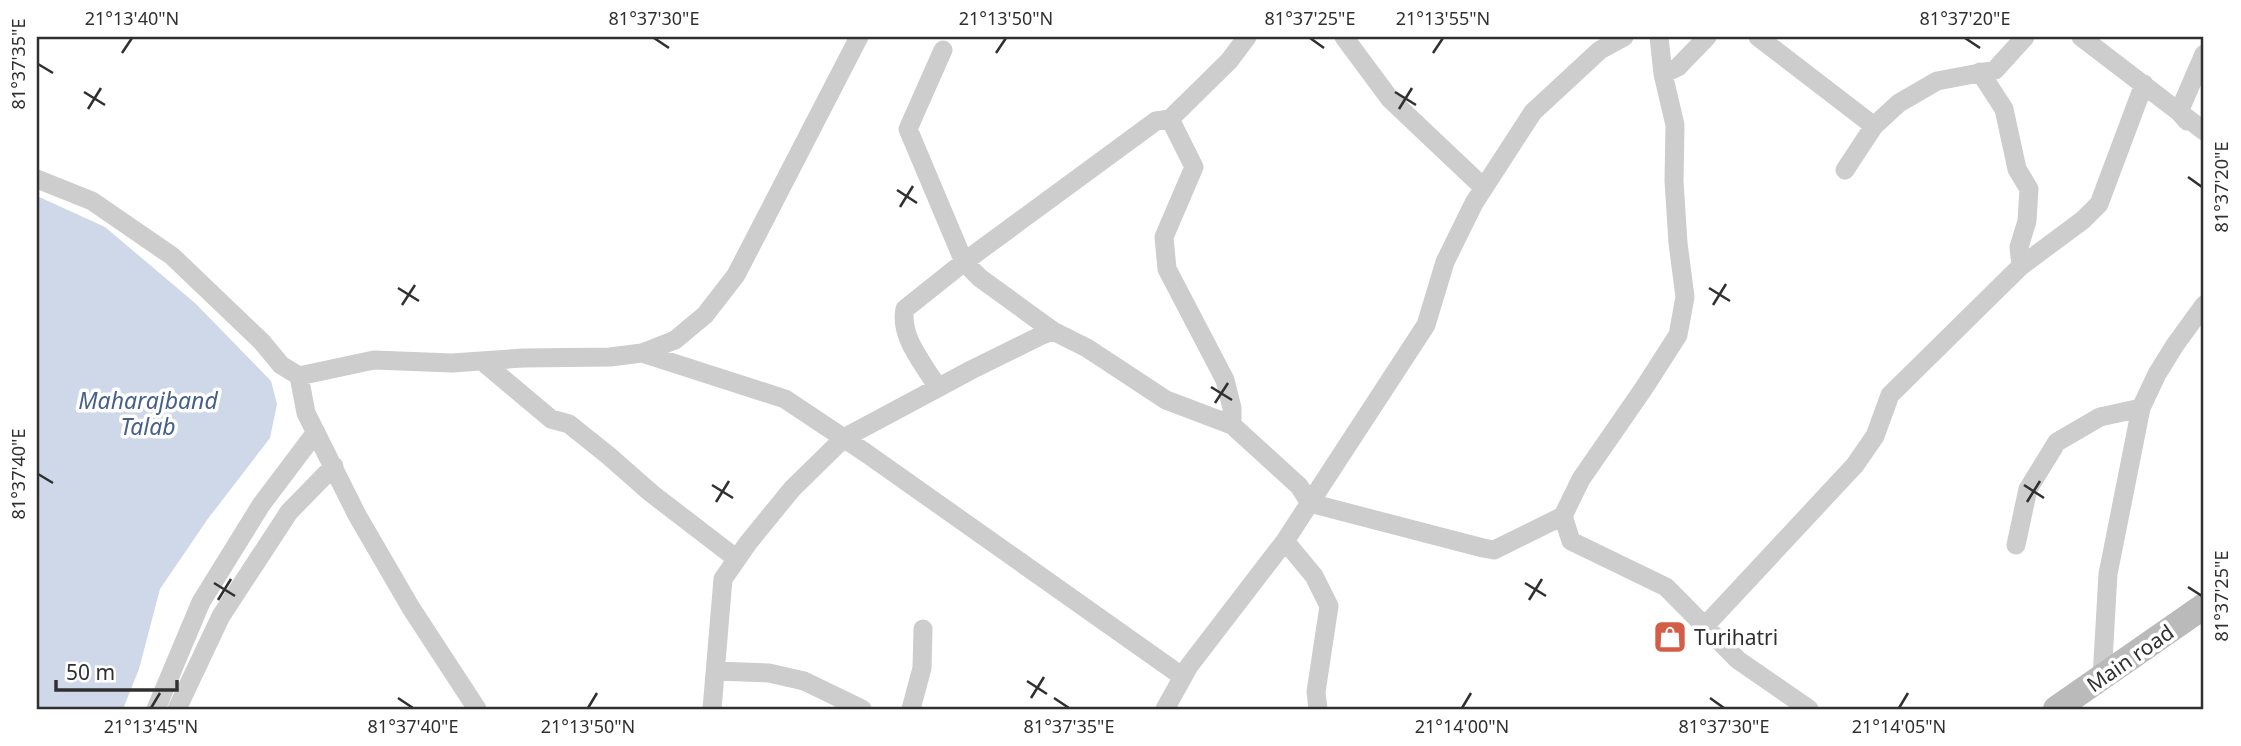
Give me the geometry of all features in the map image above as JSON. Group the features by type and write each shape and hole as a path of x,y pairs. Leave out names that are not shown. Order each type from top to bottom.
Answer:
{"street":[{"path":"37,179 92,201 173,256 262,342 281,365 299,376 374,360 428,363 610,357 642,353 675,340 705,315 736,275 859,37"},
{"path":"938,388 906,335 903,319 905,309 964,262 1156,121 1170,119 1228,61 1247,37"},
{"path":"1344,37 1391,99 1484,188"},
{"path":"1165,709 1183,677 1285,541 1426,325 1445,262 1474,203 1533,112 1600,50 1624,37"},
{"path":"943,50 908,129 964,262 979,278 1053,331 1087,348 1166,400 1232,425 1298,486 1310,503 1494,550 1563,516 1587,470 1678,334 1685,297 1674,181 1675,125 1663,74 1659,37"},
{"path":"1663,74 1678,67 1707,37"},
{"path":"1758,37 1874,126"},
{"path":"1845,170 1874,126 1899,103 1937,81 1995,69 2025,37"},
{"path":"2081,37 2204,131"},
{"path":"2179,112 2204,54"},
{"path":"1980,72 2004,109 2017,169 2029,189 2027,221 2019,247 2021,266"},
{"path":"1704,627 1855,465 1875,436 1890,395 2021,266 2083,220 2099,204 2144,84"},
{"path":"2179,112 2204,141"},
{"path":"1170,119 1194,167 1164,237 1167,269 1225,380 1232,408 1232,425"},
{"path":"2102,677 2108,574 2141,408 2157,374 2204,305"},
{"path":"712,709 723,579 792,489 844,438 1040,335 1053,331"},
{"path":"642,353 785,399 1183,677"},
{"path":"482,361 551,419 569,424 650,493 737,559"},
{"path":"299,376 306,413 357,515 404,597 477,709"},
{"path":"2016,545 2028,489 2057,442 2100,416 2141,408"},
{"path":"156,709 201,603 261,505 316,432"},
{"path":"177,709 221,615 289,512 334,466"},
{"path":"1563,516 1570,541 1666,587 1738,660 1809,709"},
{"path":"1285,541 1314,576 1329,606 1316,692 1318,709"},
{"name":"Main road","path":"2064,707 2204,606"},
{"path":"911,709 922,668 923,629"},
{"path":"716,671 769,673 804,681 862,709"}],"water":[{"name":"Maharajband Talab","path":"37,196 105,227 195,303 271,381 277,404 270,438 207,520 160,589 139,669 123,709 37,709"}],"place":[{"name":"Turihatri","path":"1670,637"}]}
